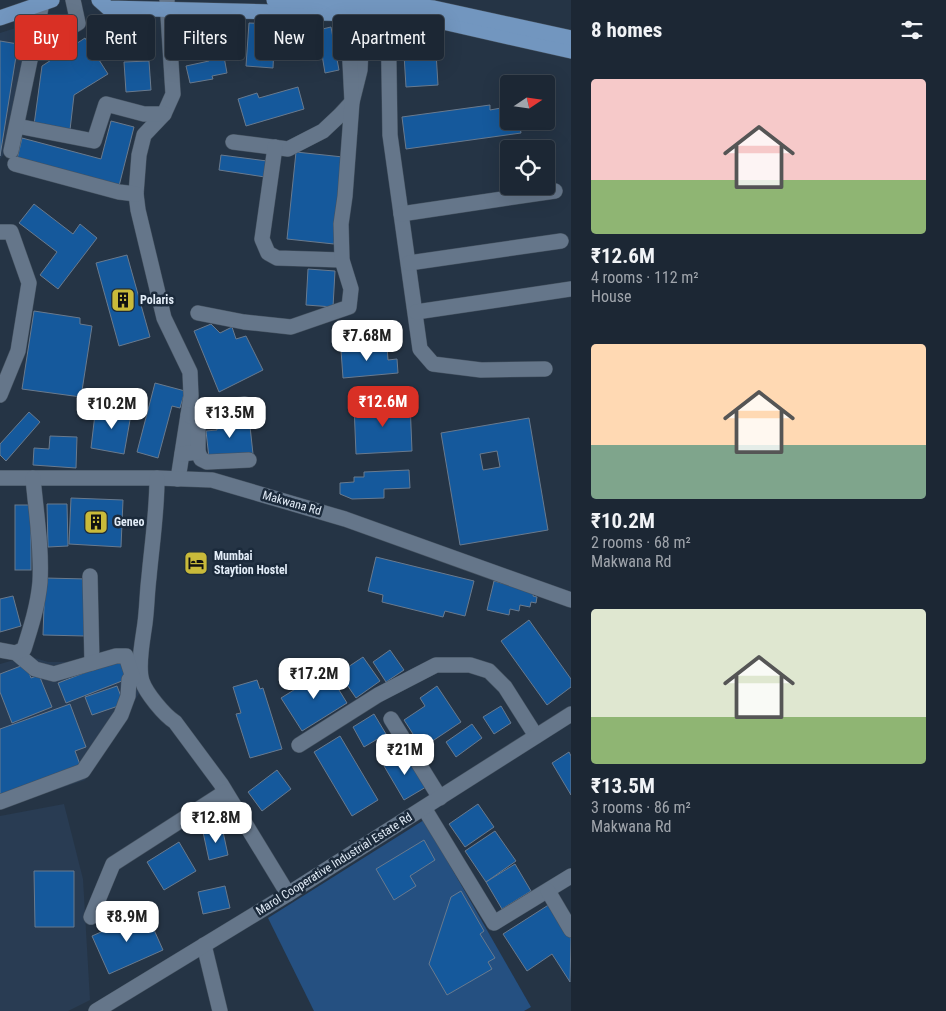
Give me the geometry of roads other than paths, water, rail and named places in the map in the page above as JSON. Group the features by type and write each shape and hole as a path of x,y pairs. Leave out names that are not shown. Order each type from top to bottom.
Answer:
{"main road":[{"path":"99,0 108,8 168,5 388,10 434,4 571,38"},
{"path":"274,0 347,8"},
{"path":"0,18 47,2"},
{"path":"388,10 571,51"}],"street":[{"path":"73,0 76,15"},
{"path":"43,15 47,2"},
{"path":"168,5 173,94 164,114 144,135 139,155 136,194 138,210 164,318 190,372 193,417 198,452 201,459 206,462 249,460"},
{"path":"198,313 244,322 291,327 349,307 351,289 342,260 341,224 352,102 347,8"},
{"path":"232,142 288,149 323,131 352,102 360,70 363,9"},
{"path":"388,10 390,136 420,348 433,364 481,370 545,369"},
{"path":"30,60 13,158 119,192 136,194"},
{"path":"22,127 94,141 106,104 144,114 164,114"},
{"path":"275,147 262,239 268,253 277,258 342,260"},
{"path":"402,214 528,195"},
{"path":"0,232 11,232 29,283 18,351 0,395"},
{"path":"409,263 561,241"},
{"path":"416,312 571,289"},
{"path":"178,479 182,454 193,417 210,409 245,404"},
{"path":"182,454 198,452"},
{"name":"Makwana Rd","path":"0,478 212,480 345,519 571,600"},
{"path":"16,653 24,649 34,620 40,582 38,529 32,478"},
{"path":"157,478 157,508 145,623 140,648 142,680 152,697 169,718 175,722 225,792 288,894"},
{"path":"90,576 92,663"},
{"path":"0,650 16,653 35,669 54,674 116,656 126,656 133,678 129,680 128,696 121,715 83,771 0,802"},
{"path":"299,745 378,695 436,665 470,665 489,672 505,687 536,736"},
{"name":"Marol Cooperative Industrial Estate Rd","path":"96,1011 288,894 571,714"},
{"path":"391,719 440,798"},
{"path":"91,917 114,864 225,792"},
{"path":"424,808 494,924 571,876"},
{"path":"548,890 571,930"},
{"path":"204,945 220,1011"}],"place":[{"name":"Polaris","path":"123,300"},
{"name":"Geneo","path":"96,522"},
{"name":"Mumbai Staytion Hostel","path":"196,563"}]}
